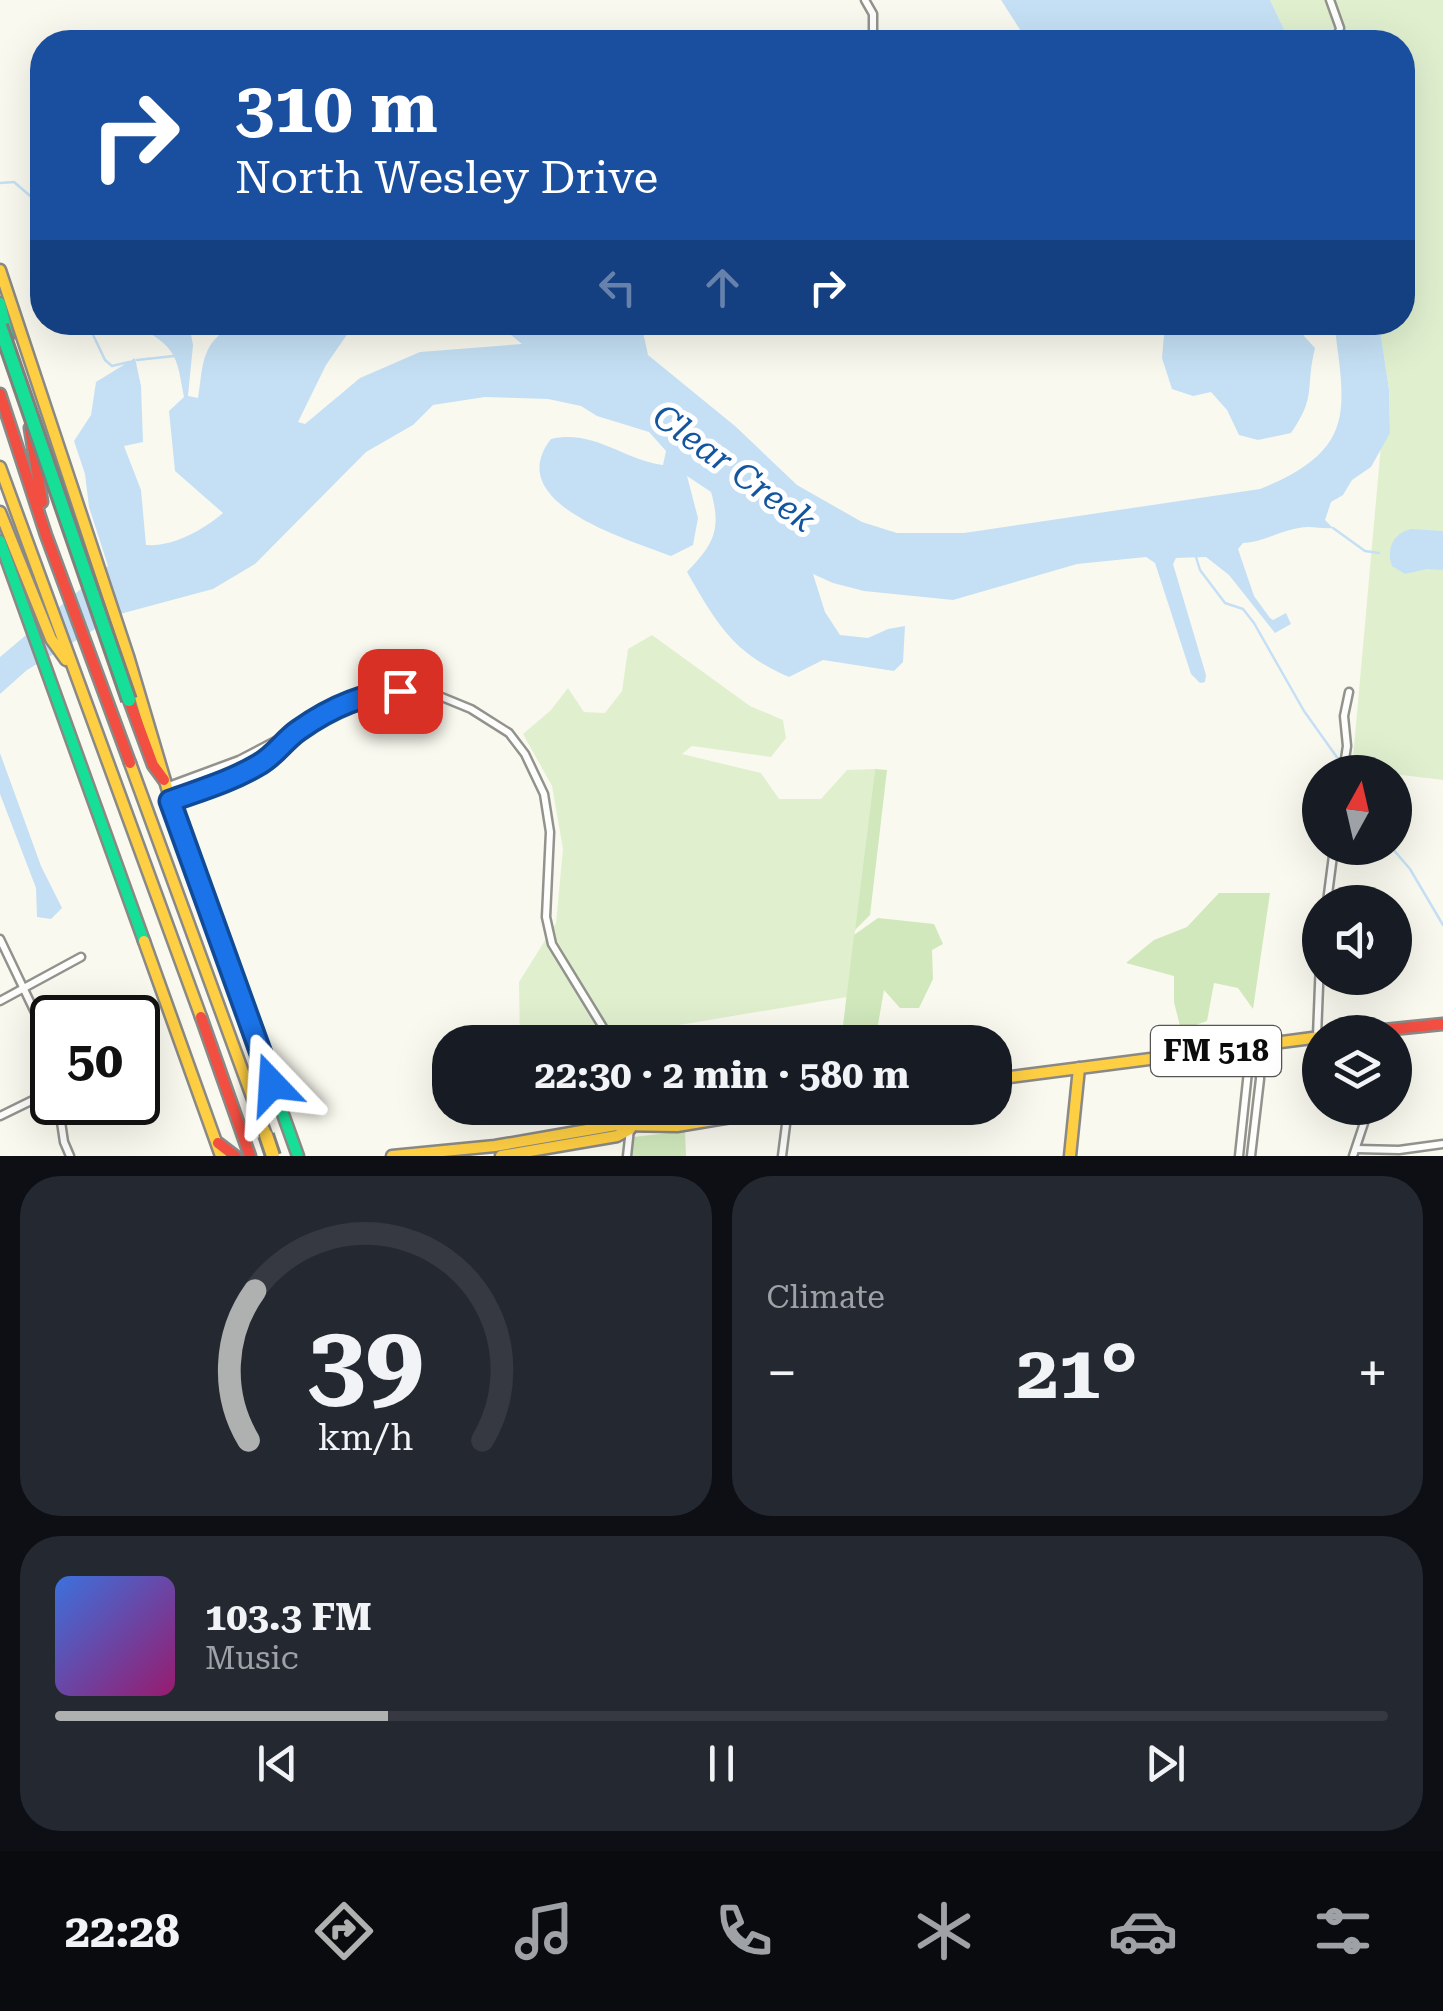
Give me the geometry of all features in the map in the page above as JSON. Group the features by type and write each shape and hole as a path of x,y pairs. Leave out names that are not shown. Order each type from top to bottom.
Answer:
{"main road":[{"path":"0,270 167,790 298,1156"},
{"path":"0,303 36,454 46,534"},
{"path":"0,326 153,765 167,790"},
{"path":"0,394 46,534 104,685 266,1135 270,1156 287,1150 291,1138"},
{"path":"0,467 85,692 250,1156"},
{"path":"0,512 51,639 79,677"},
{"path":"0,541 220,1156"},
{"path":"1412,1027 1443,1024"},
{"name":"FM 518","path":"1012,1077 1302,1041"},
{"path":"1070,1156 1078,1068"},
{"path":"392,1156 647,1125"},
{"path":"501,1156 617,1136 630,1127"},
{"path":"214,1138 235,1156"}],"street":[{"path":"865,0 874,14 873,30"},
{"path":"1330,2 1339,30"},
{"path":"167,790 281,738 288,739 345,703 374,692 437,695 471,709 509,734 525,754 544,794 550,832 546,917 552,944 602,1025"},
{"path":"1346,755 1344,716 1350,692"},
{"path":"167,790 233,778 261,764 288,739"},
{"path":"0,939 30,1003"},
{"path":"0,1001 81,957"},
{"path":"1239,1156 1253,1050"},
{"path":"1250,1156 1260,1080 1260,1059 1253,1050"},
{"path":"0,1116 30,1101"},
{"path":"61,1125 70,1156"},
{"path":"782,1156 785,1125"},
{"path":"1364,1125 1355,1152 1443,1144"},
{"path":"627,1156 630,1127"},
{"path":"1427,1146 1428,1156"}],"green space":[{"path":"1270,0 1443,0 1443,780 1412,776 1412,755 1353,755 1381,445 1390,433 1389,389 1381,335 1415,335 1415,30 1284,30"},
{"path":"652,635 750,706 783,720 786,738 771,757 692,746 682,754 761,773 779,799 821,799 847,770 875,769 847,997 679,1025 520,1025 519,982 556,923 563,849 552,786 523,734 551,710 568,688 584,712 605,713 622,691 628,649"},
{"path":"875,769 887,770 870,915 855,930"},
{"path":"1219,893 1270,893 1253,1009 1238,988 1214,983 1207,1021 1181,1030 1174,1002 1174,976 1126,963 1154,940 1187,927"},
{"path":"878,918 934,924 943,944 932,950 933,979 919,1008 900,1008 884,990 878,1025 843,1025 854,935"},
{"path":"685,1131 686,1156 631,1156 634,1137"}],"water":[{"path":"1001,0 1270,0 1284,30 1020,30"},
{"name":"Clear Creek","path":"152,335 191,335 188,396 198,398 204,358 220,335 347,335 326,365 298,422 305,424 360,378 420,352 522,344 511,335 644,335 648,355 735,426 797,485 862,522 897,533 964,533 1260,489 1314,459 1329,443 1338,425 1341,381 1335,335 1381,335 1389,389 1390,433 1371,467 1331,502 1325,520 1333,528 1292,529 1243,543 1238,549 1254,596 1270,618 1286,613 1291,624 1275,633 1229,575 1206,557 1176,558 1173,564 1206,675 1205,682 1200,683 1191,674 1155,563 1146,557 1077,564 953,600 864,591 813,574 825,612 840,635 868,638 905,626 903,662 894,671 823,660 789,677 754,658 728,635 687,572 713,536 716,517 711,492 687,476 698,518 693,545 671,556 576,515 555,500 542,482 540,462 551,439 581,438 663,465 666,451 649,432 597,416 581,406 548,399 485,397 433,405 413,425 366,452 255,564 213,589 120,614 27,670 0,694 0,657 108,566 74,441 91,415 96,382 135,358 141,386 143,442 124,446 141,490 146,545 187,536 223,513 175,471 169,411 184,397 174,357"},
{"path":"1164,335 1304,335 1315,348 1307,400 1291,433 1258,440 1239,435 1227,410 1211,392 1193,396 1172,389 1162,358"},
{"path":"1411,529 1443,531 1443,570 1405,574 1392,566 1392,543"},
{"path":"0,753 41,866 62,908 51,919 37,917 36,888 0,794"}],"waterway":[{"path":"0,183 14,182 30,196"},
{"path":"93,335 112,366 129,362"},
{"path":"137,360 174,356"},
{"path":"1333,528 1365,551 1379,553"},
{"path":"1196,557 1200,570 1225,603 1243,609 1254,623 1304,711 1335,755"},
{"path":"1407,865 1443,925"}],"traffic: fast":[{"path":"0,303 8,336"},
{"path":"0,326 129,700"},
{"path":"0,541 144,941"},
{"path":"215,925 298,1156"}],"traffic: slow":[{"path":"0,270 128,656 171,801 215,925"},
{"path":"0,467 201,1017"},
{"path":"0,512 51,639 66,660"},
{"path":"130,763 266,1135"},
{"path":"144,941 221,1156"},
{"path":"1012,1077 1302,1039"},
{"path":"1070,1156 1079,1068"},
{"path":"392,1156 495,1146 616,1125"},
{"path":"616,1125 683,1125"},
{"path":"501,1156 617,1136 630,1129"},
{"path":"266,1135 273,1156"}],"traffic: jam":[{"path":"0,394 46,535 130,763"},
{"path":"30,428 42,502"},
{"path":"129,700 153,765 164,780"},
{"path":"201,1017 250,1156"},
{"path":"1412,1027 1443,1024"},
{"path":"218,1143 235,1156"}],"route":[{"path":"272,1084 170,801 261,764 298,730 345,703 374,692 400,691"}]}
